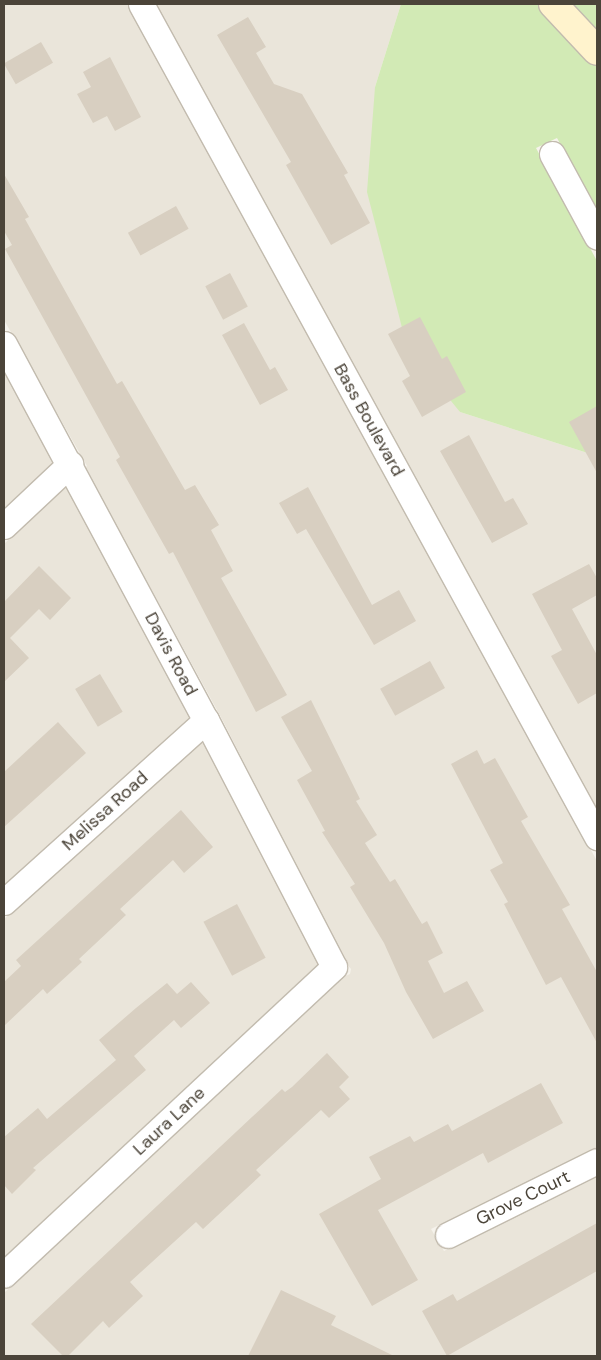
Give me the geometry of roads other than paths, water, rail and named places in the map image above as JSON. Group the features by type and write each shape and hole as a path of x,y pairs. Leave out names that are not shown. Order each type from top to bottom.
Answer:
{"street":[{"name":"Bass Boulevard","path":"141,4 597,837"},
{"path":"553,4 597,51"},
{"path":"552,154 597,237"},
{"name":"Davis Road","path":"4,344 206,720 334,967"},
{"path":"4,526 70,464"},
{"name":"Melissa Road","path":"4,902 206,720"},
{"name":"Laura Lane","path":"4,1276 334,967"},
{"name":"Grove Court","path":"448,1235 597,1161"}]}
